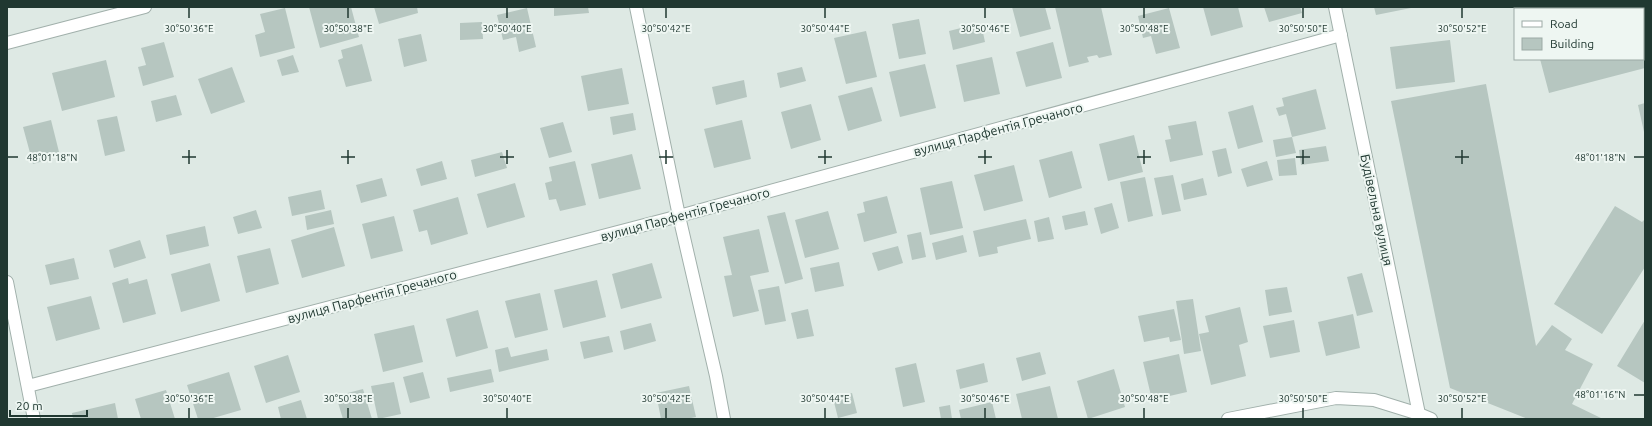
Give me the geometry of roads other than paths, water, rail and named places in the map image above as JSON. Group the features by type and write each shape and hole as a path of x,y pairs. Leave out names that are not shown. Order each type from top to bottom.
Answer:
{"street":[{"path":"7,43 145,7"},
{"path":"636,7 679,216 706,330 724,419"},
{"name":"Будівельна вулиця","path":"1335,7 1419,414"},
{"name":"вулиця Парфентія Гречаного","path":"28,386 679,216 1340,35"},
{"path":"7,282 34,419"},
{"path":"1228,419 1336,398 1374,400 1431,419"}]}
